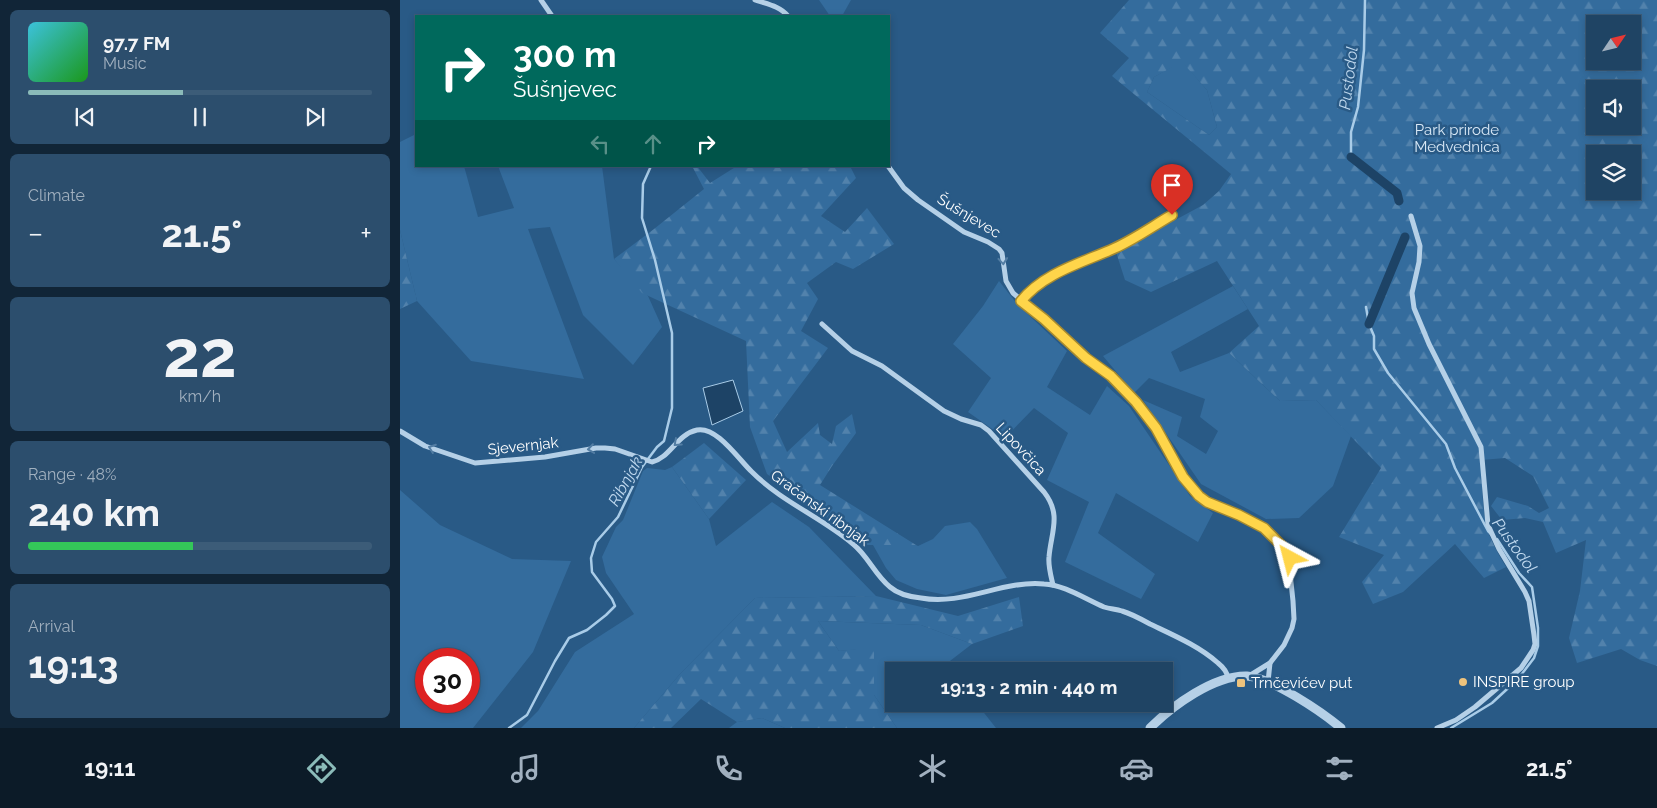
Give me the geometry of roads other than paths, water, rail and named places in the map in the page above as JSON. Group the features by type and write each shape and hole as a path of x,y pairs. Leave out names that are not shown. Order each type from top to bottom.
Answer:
{"street":[{"path":"541,0 551,15"},
{"path":"755,0 781,9 787,15"},
{"name":"Šušnjevec","path":"889,167 904,188 918,200 964,232 988,242 1002,252 1006,281 1013,293 1021,301"},
{"path":"1172,215 1133,240 1051,276 1032,289 1021,301 1044,319 1080,353 1111,376 1136,402 1156,428 1183,477 1199,496 1215,506 1256,523 1264,528 1287,551 1290,558 1294,619 1288,638 1270,663 1248,676"},
{"path":"1411,216 1420,246 1419,262 1412,293 1414,308 1428,344 1481,448 1488,525 1499,549 1529,601 1535,644 1521,668 1497,689 1467,713 1437,728"},
{"name":"Lipovčica","path":"822,324 852,352 882,366 944,411 981,425 989,431 1044,492 1051,501 1055,513 1049,559 1053,585"},
{"name":"Gračanski ribnjak","path":"652,462 660,459 687,435 697,430 706,430 721,439 757,478 782,498 831,527 852,543 867,558 882,579 898,592 918,598 940,600 966,597 999,588 1033,584 1053,585 1105,607 1122,611 1201,650 1224,668 1228,678"},
{"name":"Sjevernjak","path":"400,431 425,446 475,463 545,457 596,448 615,449 652,462"},
{"path":"1268,682 1270,663"},
{"path":"1150,728 1194,694 1228,678 1248,676 1268,682 1305,703 1341,728"}],"waterway":[{"name":"Pustodol","path":"1351,157 1351,132 1358,107 1364,50 1365,0"},
{"path":"1351,157 1397,193 1399,201"},
{"name":"Ribnjak","path":"509,728 527,715 569,638 587,630 615,606 592,572 591,558 596,542 618,517 642,467 664,441 672,408 672,333 655,260 642,218 643,184 651,167"},
{"path":"1369,324 1405,237"},
{"name":"Pustodol","path":"1366,307 1369,324 1374,336 1374,349 1388,373 1446,444 1455,468 1491,534"},
{"name":"Pustodol","path":"1451,728 1492,703 1518,679 1534,658 1538,646 1538,628 1532,587 1519,573 1497,539"}],"place":[{"name":"INSPIRE group","path":"1463,682"},
{"name":"Trnčevićev put","path":"1241,683"}],"park label":[{"name":"Park prirode Medvednica","path":"1457,138"}]}
